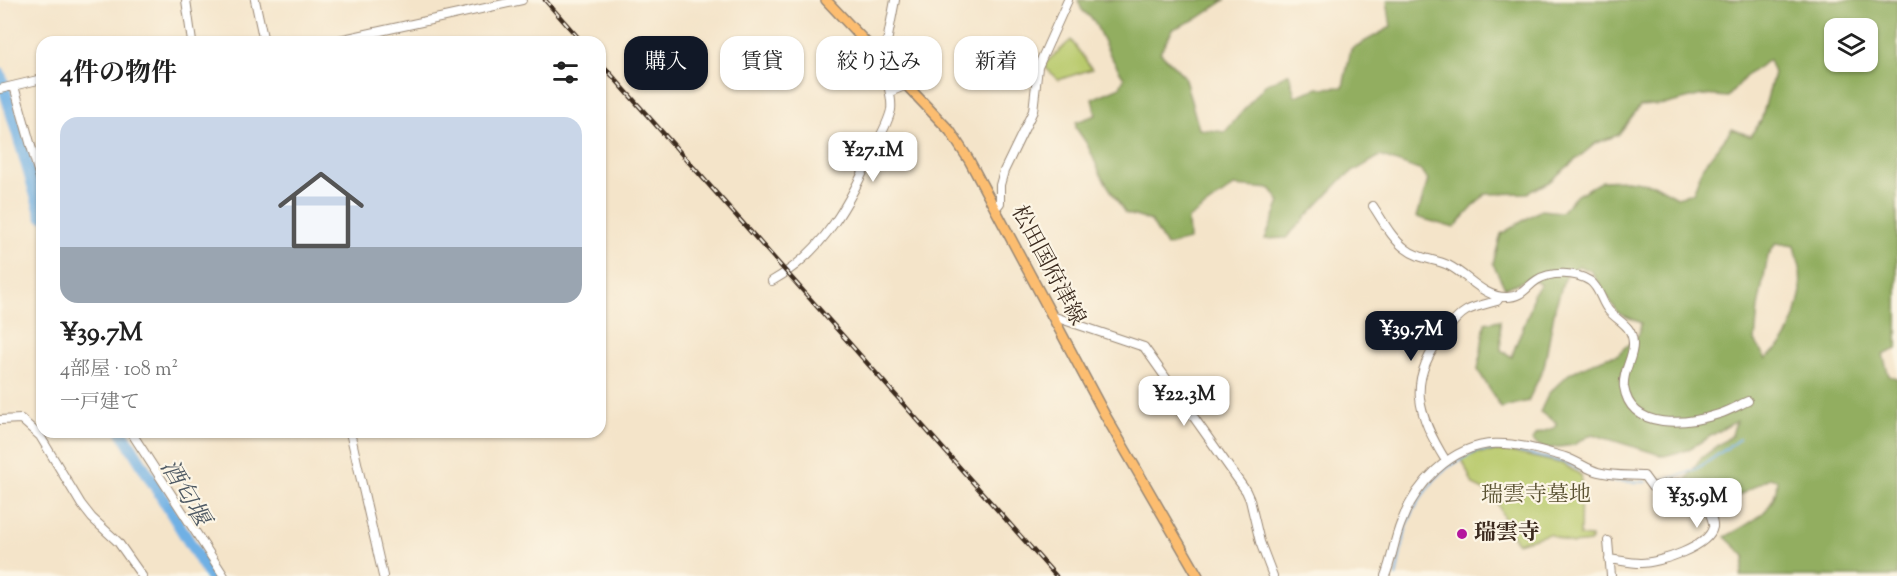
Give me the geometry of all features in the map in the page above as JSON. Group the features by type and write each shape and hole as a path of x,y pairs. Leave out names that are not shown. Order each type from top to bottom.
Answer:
{"main road":[{"name":"松田国府津線","path":"826,0 861,36"},
{"name":"松田国府津線","path":"912,90 950,131 969,160 1105,416 1198,576"}],"street":[{"path":"186,0 191,36"},
{"path":"255,0 263,36"},
{"path":"357,36 522,0"},
{"path":"888,36 895,0"},
{"path":"995,209 1000,203 1000,185 1004,171 1016,142 1027,126 1033,111 1038,67 1068,0"},
{"path":"0,89 36,81"},
{"path":"14,86 36,164"},
{"path":"772,281 804,260 855,193 891,111 890,92 895,90"},
{"path":"1373,206 1404,248 1413,254 1448,265 1492,296 1516,296 1526,291 1537,280 1547,276 1571,274 1592,282 1609,311 1624,323 1630,332 1632,348 1624,372 1624,388 1633,408 1646,417 1666,422 1703,417 1721,414 1748,401"},
{"path":"1446,461 1430,435 1421,406 1420,388 1425,361 1434,345 1460,316 1466,311 1497,301 1500,297"},
{"path":"1052,316 1144,347 1246,490 1260,542 1273,576"},
{"path":"0,420 21,419 36,432"},
{"path":"40,438 87,512 118,542 142,576"},
{"path":"135,438 224,576"},
{"path":"351,438 383,576"},
{"path":"1385,576 1401,522 1423,482 1446,461 1467,448 1505,443 1568,458 1595,471 1644,476 1652,487 1688,484 1699,490 1713,523 1710,534 1695,547 1650,562 1609,559"},
{"path":"1608,541 1611,576"}],"green space":[{"path":"1078,0 1225,0 1198,18 1173,29 1160,52 1184,76 1199,129 1225,132 1265,85 1289,73 1295,96 1318,88 1343,87 1351,49 1391,27 1387,0 1897,0 1897,349 1883,355 1889,376 1897,378 1897,576 1741,576 1745,556 1725,537 1752,522 1767,509 1776,491 1777,480 1769,478 1718,508 1704,489 1686,480 1700,459 1732,435 1736,421 1687,450 1664,456 1592,434 1574,445 1544,449 1532,440 1537,434 1556,427 1556,422 1540,412 1549,393 1570,373 1617,355 1639,334 1641,323 1618,313 1591,271 1579,266 1570,270 1563,283 1555,308 1544,367 1528,401 1501,408 1478,370 1485,323 1500,320 1501,350 1512,357 1530,309 1533,294 1541,285 1530,278 1505,288 1493,264 1501,234 1541,210 1561,212 1577,195 1602,181 1627,180 1654,184 1677,197 1693,193 1703,166 1732,129 1750,136 1761,121 1774,73 1769,60 1747,75 1728,97 1702,95 1667,104 1640,106 1618,135 1596,143 1549,182 1527,193 1485,194 1454,228 1417,217 1428,180 1422,171 1380,156 1344,177 1286,238 1265,239 1280,202 1271,189 1234,186 1188,219 1189,240 1166,246 1151,221 1125,213 1101,175 1087,144 1076,128 1076,122 1096,115 1092,99 1120,87 1124,78 1094,21 1082,10","holes":["1776,243 1794,246 1800,267 1801,291 1795,317 1785,341 1766,359 1755,341 1758,307 1768,256"]},
{"path":"1071,40 1092,69 1058,80 1043,65"},
{"name":"瑞雲寺墓地","path":"1506,451 1563,464 1581,475 1580,536 1591,537 1591,542 1572,544 1549,534 1517,543 1494,495 1473,485 1462,459 1476,453"}],"waterway":[{"name":"酒匂堰","path":"0,74 36,196"},
{"name":"酒匂堰","path":"126,438 210,576"},
{"path":"1652,481 1689,472 1709,461 1739,439"},
{"path":"1396,576 1407,524 1417,504 1435,479 1448,467 1477,451 1507,449 1564,462 1608,481 1646,482"}],"railway":[{"path":"545,0 577,36"},
{"path":"606,69 1056,576"}],"place":[{"name":"瑞雲寺","path":"1462,534"}]}
